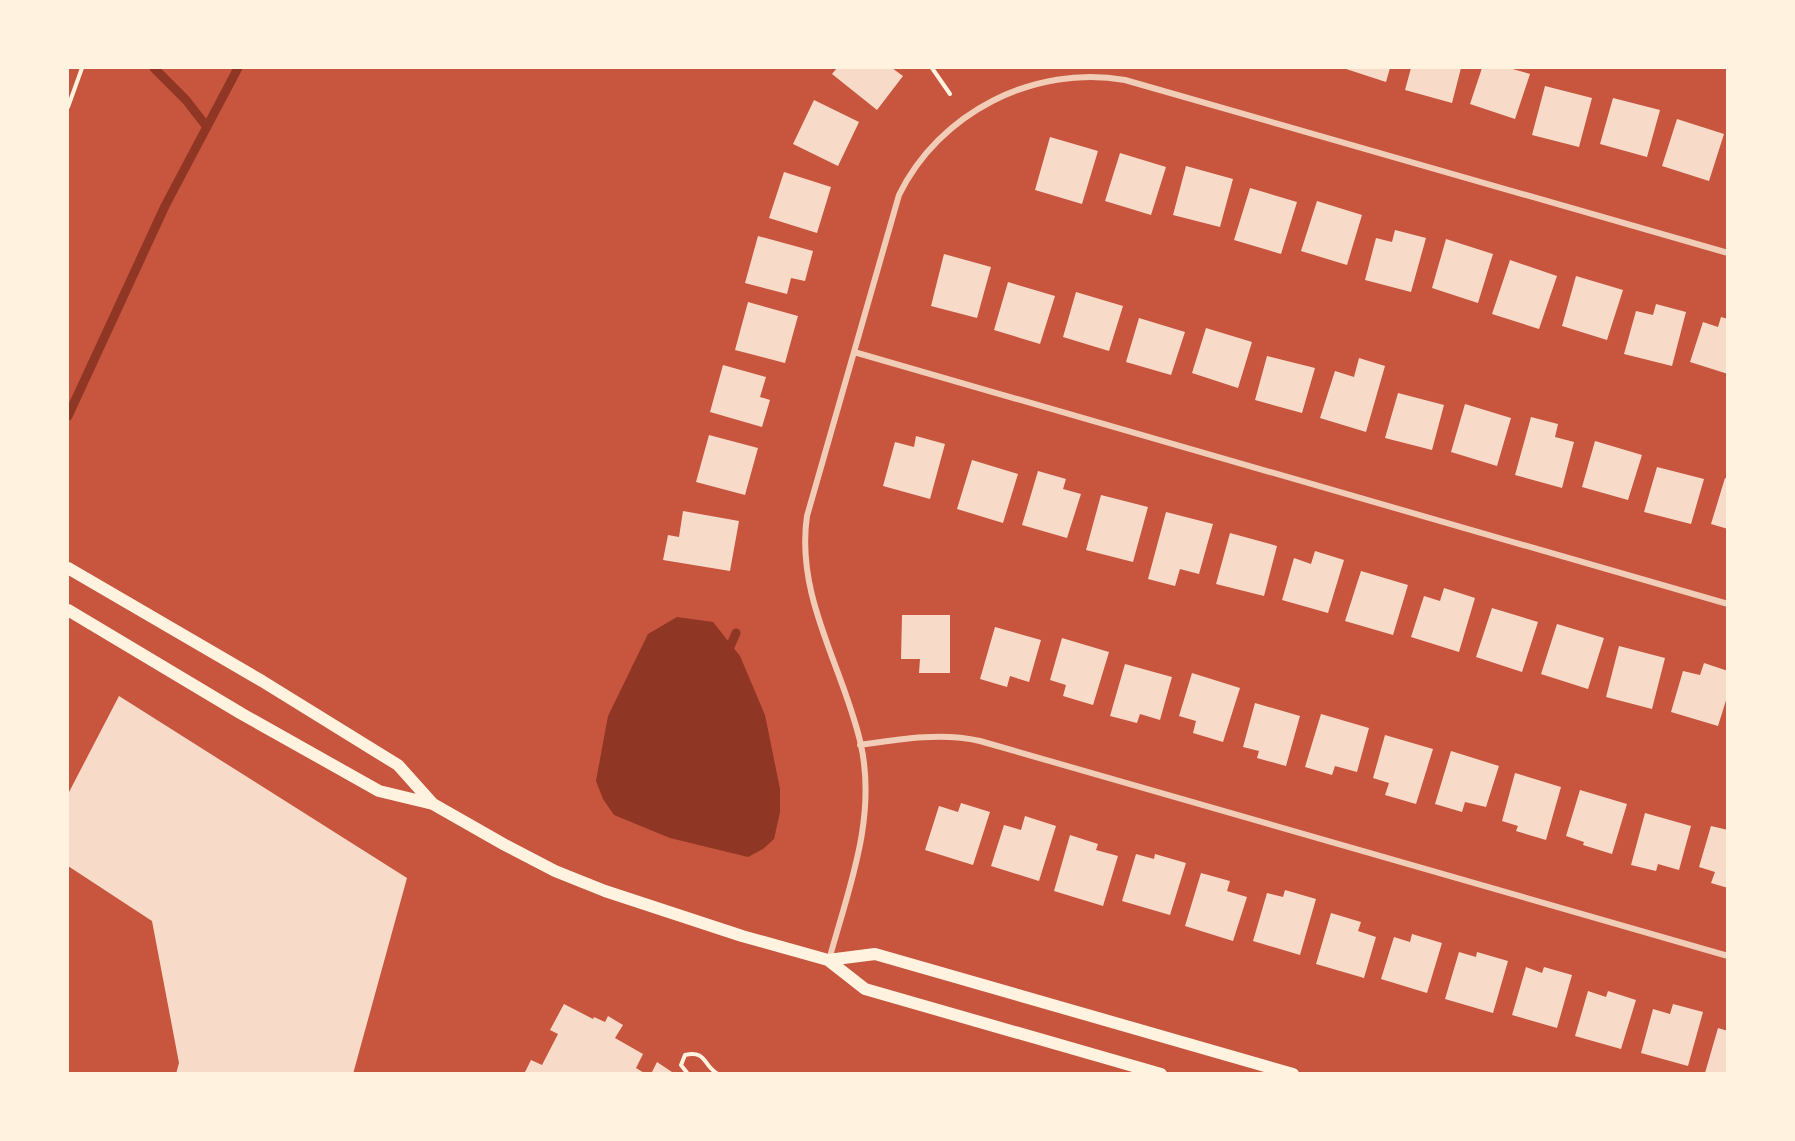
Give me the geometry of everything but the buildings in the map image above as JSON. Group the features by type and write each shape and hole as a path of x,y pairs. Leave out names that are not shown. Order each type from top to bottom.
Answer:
{"main road":[{"path":"68,568 262,681 398,765 433,804"},
{"path":"71,613 242,714 379,791 433,804 505,846 583,883 685,918 828,960 865,988 1161,1074"},
{"path":"828,960 874,954 1293,1074"}],"street":[{"path":"828,960 856,861 865,817 866,795 860,745 811,595 804,543 811,499 896,203 905,183 927,152 940,137 967,115 1002,96 1049,81 1081,76 1103,76 1125,80 1728,253"},
{"path":"854,352 1728,604"},
{"path":"860,745 936,736 974,739 1728,956"}],"path":[{"path":"68,106 82,68"},
{"path":"932,68 950,94"},
{"path":"688,1074 681,1065 683,1059 685,1055 695,1054 705,1059 711,1070 718,1074"}],"shaded area":[{"path":"677,617 713,622 740,656 765,715 780,789 780,812 774,839 763,849 748,857 670,838 614,815 603,799 596,781 608,716 648,634"}],"waterway":[{"path":"154,68 186,100 207,127"},
{"path":"68,416 165,206 238,68"},
{"path":"726,656 736,633"}]}
